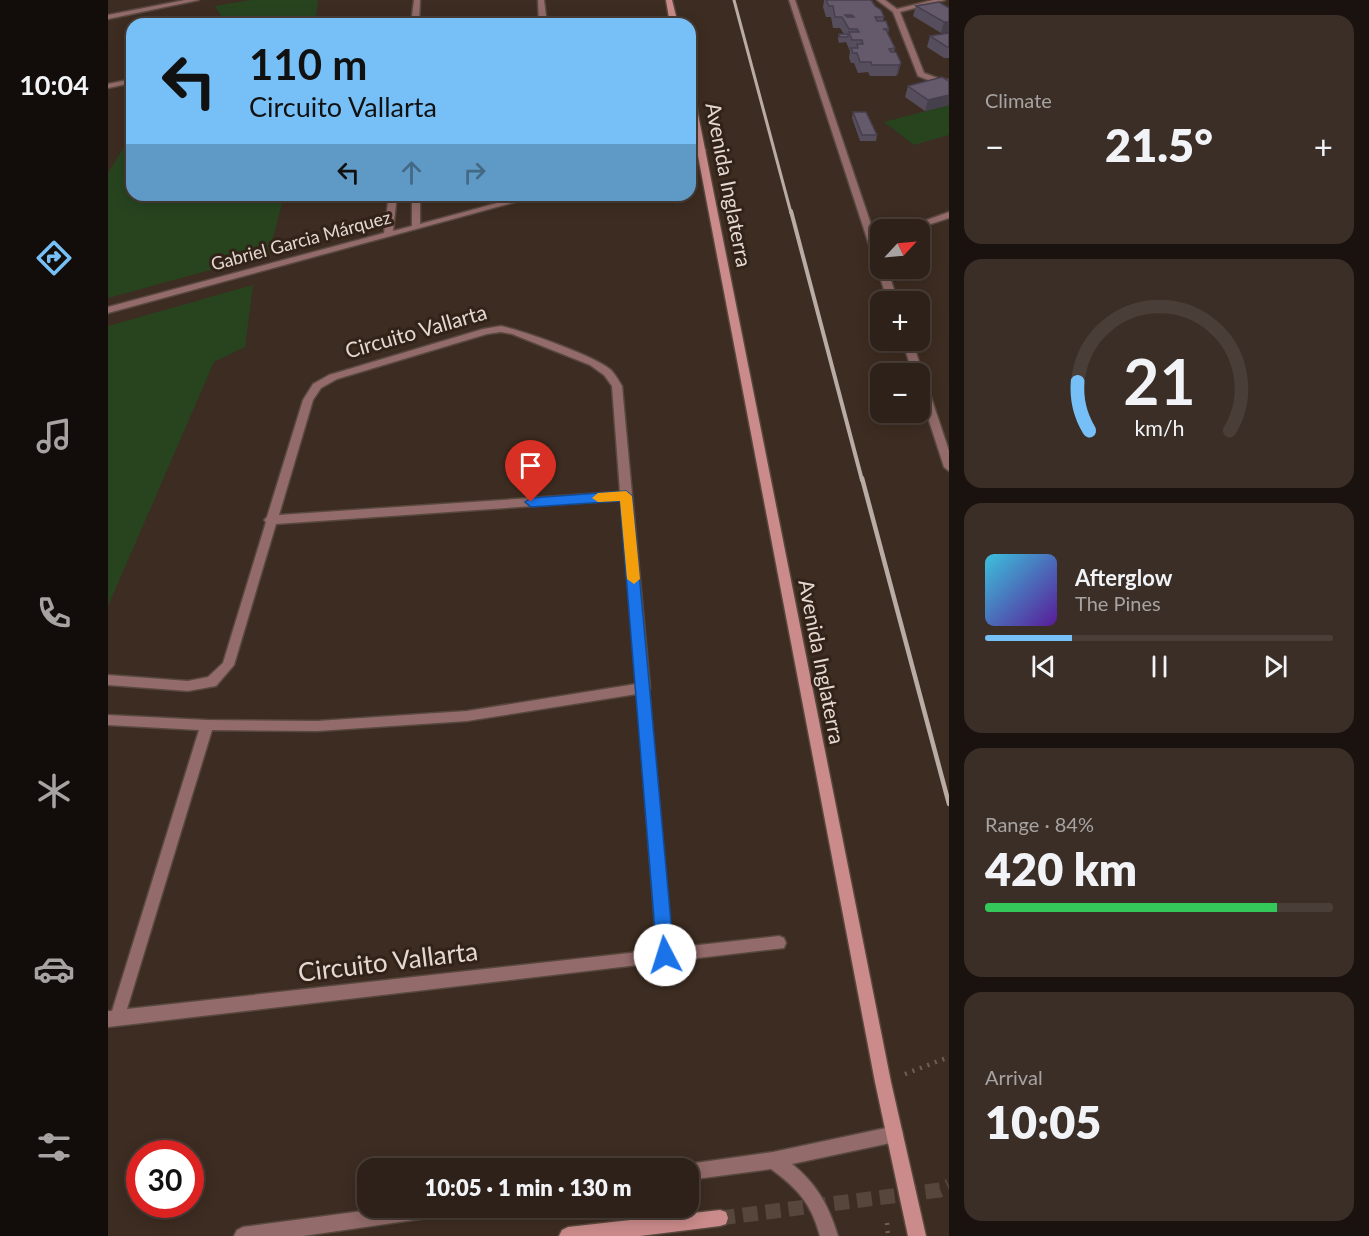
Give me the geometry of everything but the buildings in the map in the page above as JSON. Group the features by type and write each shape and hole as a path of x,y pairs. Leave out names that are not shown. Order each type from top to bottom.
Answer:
{"street":[{"path":"108,17 196,0"},
{"path":"415,18 417,0"},
{"path":"541,0 542,18"},
{"path":"669,0 674,18"},
{"path":"792,0 870,221"},
{"path":"880,0 896,11 921,74 928,78 949,82"},
{"path":"896,11 942,0"},
{"path":"108,86 126,82"},
{"name":"Avenida Inglaterra","path":"696,152 883,1082 917,1236"},
{"path":"388,235 392,201"},
{"path":"416,201 416,227"},
{"name":"Gabriel Garcia Márquez","path":"108,310 514,201"},
{"path":"930,221 949,215"},
{"name":"Circuito Vallarta","path":"108,680 188,686 212,682 228,665 270,520 308,400 316,386 333,377 486,331 501,329 515,332 593,363 608,373 616,386 644,688 665,955"},
{"path":"930,409 949,467"},
{"path":"270,520 626,496"},
{"path":"108,720 207,725 317,726 467,716 644,688"},
{"name":"Circuito Vallarta","path":"207,725 113,1018 779,943"},
{"path":"699,1170 773,1160 895,1134"},
{"path":"773,1160 808,1186 824,1215 829,1236"},
{"path":"243,1236 370,1218"},
{"path":"568,1236 720,1218"}],"path":[{"path":"883,1082 949,1057"}],"green space":[{"path":"250,0 318,0 316,18 222,18 215,6"},
{"path":"949,105 949,135 914,145 884,122"},
{"path":"126,144 126,201 282,201 269,254 108,298 108,173"},
{"path":"253,285 245,347 214,362 108,606 108,326"}],"tunnel":[{"path":"720,1218 940,1190 949,1186"}],"railway":[{"path":"734,0 791,213"},
{"path":"791,211 862,480"},
{"path":"862,478 949,804"}],"slow traffic":[{"path":"598,498 626,496 634,579"}],"route":[{"path":"531,502 626,496 665,955"}]}
